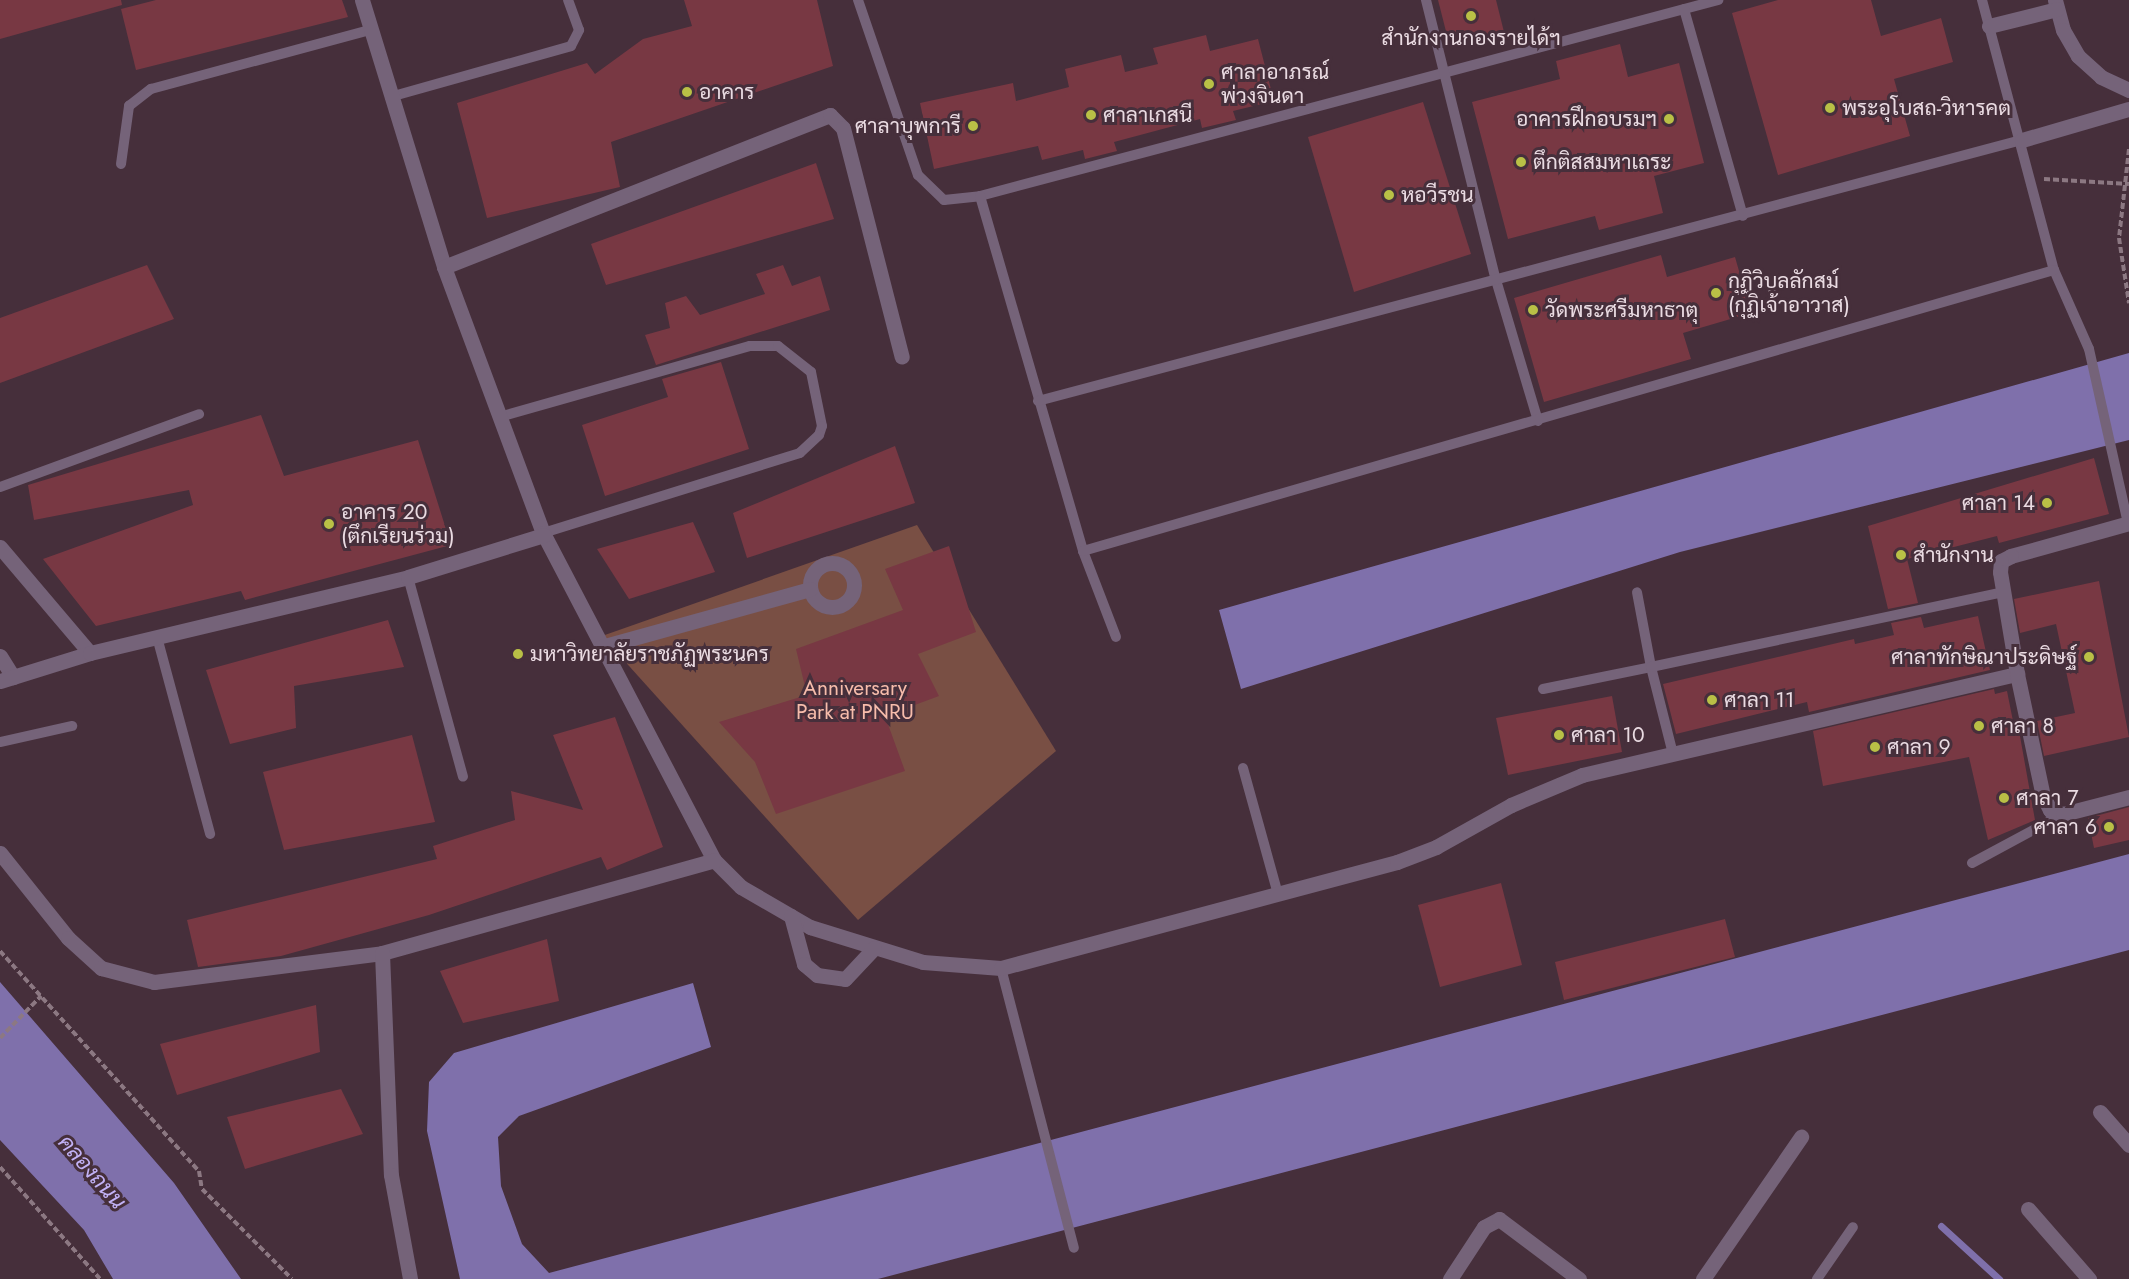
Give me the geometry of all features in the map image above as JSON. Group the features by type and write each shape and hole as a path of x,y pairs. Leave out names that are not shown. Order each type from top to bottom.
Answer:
{"street":[{"path":"362,0 444,267 543,534 714,860 741,887 791,916 874,948 923,962 1001,968 1278,894 1436,847 1511,805 1582,775 2017,674"},
{"path":"1989,26 2056,5 2078,56 2101,76 2129,90"},
{"path":"2022,141 2129,109"},
{"path":"444,267 830,115 843,128 902,357"},
{"path":"2129,523 2001,561 2017,674 2043,796 2050,810 2063,814 2129,797"},
{"path":"0,656 7,679 90,653 408,577 543,534"},
{"path":"0,547 90,653"},
{"path":"601,647 810,589"},
{"path":"0,853 68,938 100,969 154,982 198,980 382,953 714,860"},
{"path":"791,916 804,964 818,975 845,979 874,948"},
{"path":"382,953 391,1175 410,1279"},
{"path":"2100,1112 2129,1145"},
{"path":"1703,1279 1801,1137"},
{"path":"2028,1209 2089,1279"},
{"path":"1450,1279 1484,1227 1499,1220 1579,1279"}],"lane":[{"path":"390,97 571,46 579,30 568,0"},
{"path":"858,0 918,175 944,200 980,196 1443,76 1718,0"},
{"path":"1426,0 1443,76 1496,280 1538,421"},
{"path":"1982,0 2032,178 2054,270 2089,349 2129,523"},
{"path":"1684,9 1743,216"},
{"path":"121,164 129,106 151,88 370,30"},
{"path":"1038,401 2022,141"},
{"path":"980,196 1083,551 1116,637"},
{"path":"1083,551 2054,270"},
{"path":"499,417 750,346 778,346 811,372 822,426 819,435 800,453 543,534"},
{"path":"0,487 199,414"},
{"path":"408,577 463,777"},
{"path":"1637,592 1651,667 1673,754"},
{"path":"1543,689 2004,592"},
{"path":"157,637 210,834"},
{"path":"0,742 72,726"},
{"path":"1243,768 1278,894"},
{"path":"1972,863 2063,814"},
{"path":"1001,968 1041,1108 1074,1248"},
{"path":"1817,1279 1853,1227"}],"path":[{"path":"2129,149 2119,238 2129,303"},
{"path":"2032,178 2126,184"},
{"path":"0,951 199,1171 202,1189 292,1279"},
{"path":"0,1038 41,996"},
{"path":"0,1167 100,1279"}],"green space":[{"name":"Anniversary Park at PNRU","path":"917,525 1056,751 858,920 602,636"}],"water":[{"path":"2129,353 2129,440 1680,552 1241,689 1219,610"},
{"path":"2129,854 2129,950 878,1279 460,1279 427,1131 429,1082 454,1053 693,983 711,1047 519,1116 498,1137 501,1186 522,1244 549,1273"},
{"name":"คลองถนน","path":"0,982 174,1183 241,1279 113,1279 84,1230 0,1140"}],"building":[{"path":"0,0 121,0 122,5 0,39"},
{"path":"156,0 342,0 348,17 136,70 121,9"},
{"path":"684,0 817,0 833,66 611,142 620,187 487,218 457,103 587,63 595,74 643,39 692,26"},
{"name":"สำนักงานกองรายได้ฯ","path":"1438,0 1496,0 1504,32 1450,47"},
{"name":"พระอุโบสถ-วิหารคต","path":"1778,0 1871,0 1881,36 1941,18 1953,62 1894,79 1910,136 1778,175 1732,13"},
{"path":"1206,35 1210,51 1258,39 1274,101 1233,111 1236,120 1202,128 1200,119 1114,142 1117,151 1085,159 1083,150 1042,160 1038,146 934,169 920,103 1013,83 1016,101 1069,87 1065,69 1121,55 1125,72 1158,64 1153,48"},
{"path":"1620,44 1628,77 1679,63 1704,163 1654,176 1663,213 1599,230 1595,216 1508,239 1472,102 1560,79 1556,61"},
{"name":"หอวีรชน","path":"1423,102 1471,254 1354,292 1308,137"},
{"path":"816,163 834,219 606,285 591,244"},
{"path":"1661,255 1667,277 1735,257 1751,313 1683,333 1691,359 1544,402 1514,298"},
{"path":"147,265 174,319 0,383 0,318"},
{"path":"783,265 792,286 820,276 830,310 656,365 645,335 670,328 665,303 686,296 700,315 765,294 756,274"},
{"path":"721,362 749,449 605,496 582,425 668,397 662,379"},
{"path":"261,415 284,476 418,440 451,545 245,600 241,591 96,626 43,559 193,505 189,490 34,520 28,485"},
{"path":"895,446 915,503 747,558 733,513"},
{"path":"2094,458 2109,514 1999,543 1997,536 1907,559 1918,603 1888,609 1868,526"},
{"path":"693,522 715,572 629,599 597,549"},
{"path":"949,546 976,632 918,654 939,696 885,716 905,771 776,814 755,762 719,722 807,695 796,649 903,610 885,569"},
{"name":"ศาลาทักษิณาประดิษฐ์","path":"2099,581 2129,737 2044,756 2037,721 2075,713 2056,624 2020,633 2014,599"},
{"path":"1978,616 1990,670 1809,712 1807,702 1676,734 1663,684 1854,639 1855,644 1894,635 1891,623 1921,617 1924,628"},
{"path":"388,620 404,667 294,686 296,728 230,744 206,670"},
{"path":"1994,689 1995,694 2007,691 2014,726 2018,725 2035,820 1988,840 1969,757 1823,786 1813,731"},
{"name":"ศาลา 10","path":"1612,696 1622,752 1508,775 1496,718"},
{"path":"615,717 663,847 607,870 601,857 429,915 281,956 198,967 187,920 437,859 433,846 515,820 511,791 583,810 553,735"},
{"path":"412,735 435,822 284,850 263,772"},
{"name":"ศาลา 6","path":"2129,807 2129,840 2094,848 2088,818"},
{"path":"1501,883 1522,965 1440,987 1418,905"},
{"path":"1725,919 1735,957 1564,1000 1555,962"},
{"path":"547,939 559,1001 463,1023 440,971"},
{"path":"316,1005 320,1052 177,1095 160,1044"},
{"path":"341,1089 363,1134 245,1169 227,1117"}],"waterway":[{"path":"1941,1226 1999,1279"}],"place":[{"name":"สำนักงานกองรายได้ฯ","path":"1471,16"},
{"name":"ศาลาอาภรณ์ พ่วงจินดา","path":"1209,84"},
{"name":"อาคาร","path":"687,92"},
{"name":"พระอุโบสถ-วิหารคต","path":"1830,108"},
{"name":"ศาลาเกสนี","path":"1091,115"},
{"name":"อาคารฝึกอบรมฯ","path":"1669,119"},
{"name":"ศาลาบุพการี","path":"973,126"},
{"name":"ตึกติสสมหาเถระ","path":"1521,162"},
{"name":"หอวีรชน","path":"1389,195"},
{"name":"กุฏิวิบูลลักสม์ (กุฏิเจ้าอาวาส)","path":"1716,293"},
{"name":"วัดพระศรีมหาธาตุ","path":"1533,310"},
{"name":"ศาลา 14","path":"2047,503"},
{"name":"อาคาร 20 (ตึกเรียนร่วม)","path":"329,524"},
{"name":"สำนักงาน","path":"1901,555"},
{"name":"มหาวิทยาลัยราชภัฏพระนคร","path":"518,654"},
{"name":"ศาลาทักษิณาประดิษฐ์","path":"2089,657"},
{"name":"ศาลา 11","path":"1712,700"},
{"name":"ศาลา 8","path":"1979,726"},
{"name":"ศาลา 10","path":"1559,735"},
{"name":"ศาลา 9","path":"1875,747"},
{"name":"ศาลา 7","path":"2004,798"},
{"name":"ศาลา 6","path":"2109,827"}]}
